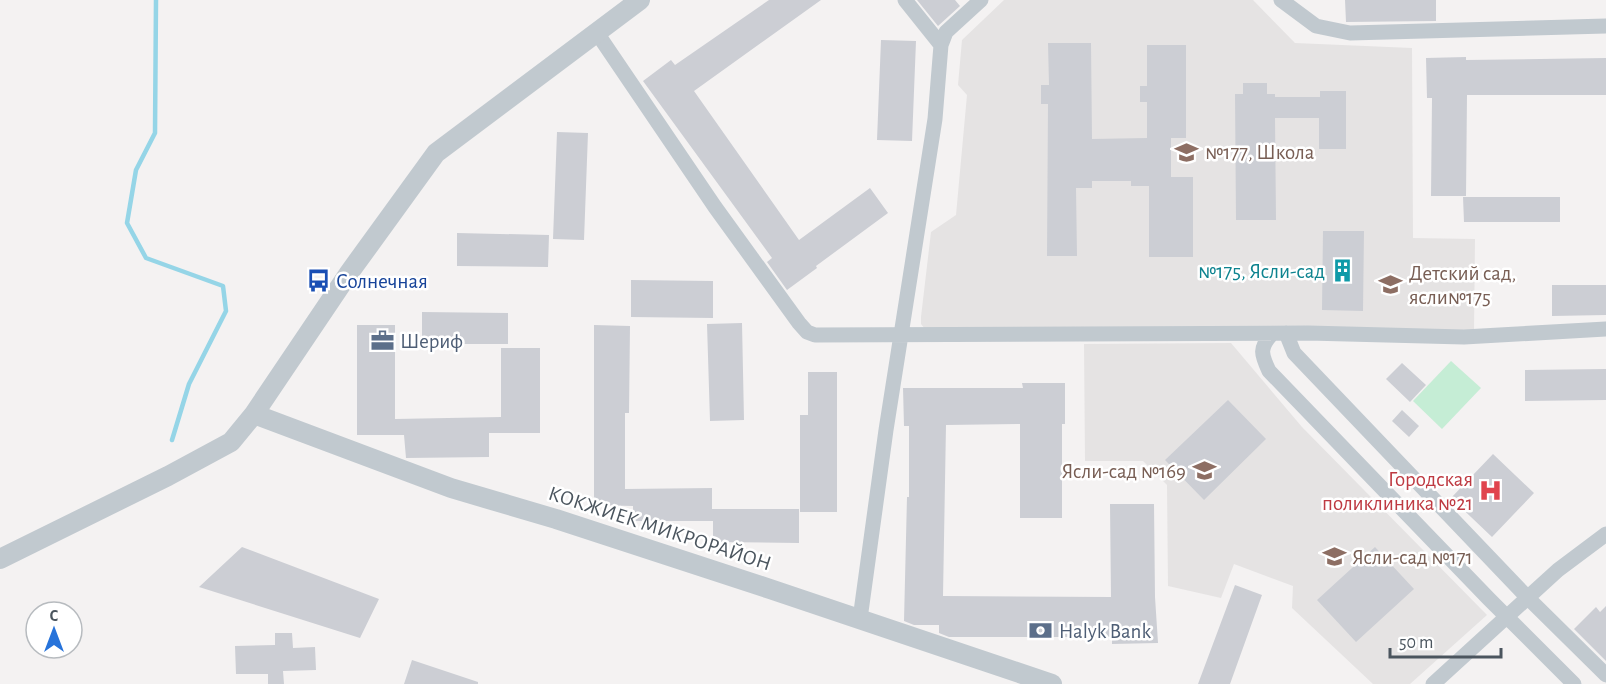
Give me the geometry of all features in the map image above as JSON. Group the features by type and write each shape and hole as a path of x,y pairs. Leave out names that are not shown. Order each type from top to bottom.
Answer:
{"street":[{"path":"0,559 168,476 231,442 254,414 349,273 436,153 640,0"},
{"path":"905,0 941,45"},
{"path":"860,619 935,119 941,45 946,32 981,0"},
{"path":"1281,0 1316,26 1350,33 1606,26"},
{"path":"597,33 715,207 807,332 815,335 1279,333 1464,337 1606,329"},
{"path":"1279,333 1294,353 1528,598 1606,675"},
{"path":"1279,333 1264,343 1262,356 1269,371 1574,684"},
{"name":"КОКЖИЕК МИКРОРАЙОН","path":"254,414 451,488 556,519 1052,684"},
{"path":"1433,684 1558,570 1606,534"}],"shaded area":[{"name":"№177, Школа","path":"1004,0 1253,0 1295,43 1412,48 1413,238 1475,239 1474,332 925,329 921,324 921,317 931,232 956,215 967,95 958,85 962,40"},
{"path":"1231,343 1302,427 1487,615 1410,684 1373,684 1292,608 1293,586 1234,564 1221,598 1168,586 1167,485 1143,461 1085,461 1084,344"}],"green space":[{"path":"1451,361 1481,388 1442,429 1413,401"}],"building":[{"path":"769,0 821,0 694,91 799,240 870,188 888,213 787,290 767,262 772,258 643,81 671,60 675,65"},
{"path":"917,0 955,0 960,6 938,26"},
{"path":"1345,0 1436,0 1436,21 1346,22"},
{"path":"881,40 916,41 912,141 877,140"},
{"path":"1048,43 1091,43 1092,139 1147,138 1147,102 1140,102 1140,86 1147,86 1147,45 1186,45 1186,138 1171,138 1171,177 1193,177 1193,257 1149,257 1149,186 1131,186 1131,181 1092,181 1092,188 1076,188 1077,256 1047,256 1048,104 1041,104 1041,85 1049,85"},
{"path":"1466,57 1466,60 1606,58 1606,95 1467,95 1466,196 1431,196 1432,98 1427,98 1426,58"},
{"path":"1243,83 1267,83 1267,94 1275,94 1275,97 1320,97 1320,91 1346,91 1346,149 1319,149 1319,118 1275,118 1276,220 1236,220 1235,94 1243,94"},
{"path":"557,132 588,133 584,240 553,239"},
{"path":"1463,197 1560,197 1560,222 1464,222"},
{"name":"№175, Ясли-сад","path":"1323,231 1364,231 1363,311 1322,310"},
{"path":"457,233 549,235 548,267 457,266"},
{"path":"631,280 713,281 713,318 631,317"},
{"path":"1552,285 1606,285 1606,315 1552,316"},
{"path":"422,312 508,313 508,344 422,344"},
{"path":"742,323 744,420 710,421 707,324"},
{"path":"357,325 395,325 395,419 501,417 501,348 540,348 540,433 489,433 489,457 406,458 404,435 357,435"},
{"path":"594,325 630,326 629,413 625,413 625,489 712,488 712,509 799,509 799,543 713,542 713,521 633,521 633,506 594,505"},
{"path":"1402,363 1426,385 1410,402 1386,379"},
{"path":"1606,369 1606,400 1525,401 1525,370"},
{"path":"808,372 837,372 837,512 800,512 800,415 808,415"},
{"path":"1022,383 1065,383 1065,424 1062,424 1062,518 1020,518 1020,424 946,425 943,596 1111,597 1110,504 1154,504 1158,643 1112,644 1112,637 949,637 939,633 939,625 914,625 904,621 907,497 909,497 909,426 904,426 903,388 1023,388"},
{"path":"1228,400 1266,439 1204,500 1165,460"},
{"path":"1402,410 1419,426 1409,437 1392,421"},
{"path":"1493,454 1534,493 1492,537 1451,498"},
{"path":"242,547 379,599 360,638 199,587"},
{"path":"1375,547 1414,589 1356,642 1317,600"},
{"path":"1235,585 1262,595 1230,684 1198,684"},
{"path":"1606,606 1606,661 1574,629 1596,607 1600,612"},
{"path":"275,633 292,633 293,648 315,647 316,670 283,671 284,684 268,684 268,674 236,674 235,646 275,645"},
{"path":"412,660 478,682 478,684 404,684"}],"waterway":[{"path":"156,0 155,133 136,170 127,223 146,258 223,286 226,311 189,384 172,440"}],"place":[{"name":"№177, Школа","path":"1187,152"},
{"name":"№175, Ясли-сад","path":"1343,271"},
{"name":"Солнечная","path":"318,281"},
{"name":"Детский сад, ясли№175","path":"1391,285"},
{"name":"Шериф","path":"382,341"},
{"name":"Ясли-сад №169","path":"1204,471"},
{"name":"Городская поликлиника №21","path":"1491,491"},
{"name":"Ясли-сад №171","path":"1334,557"},
{"name":"Halyk Bank","path":"1041,631"}]}
